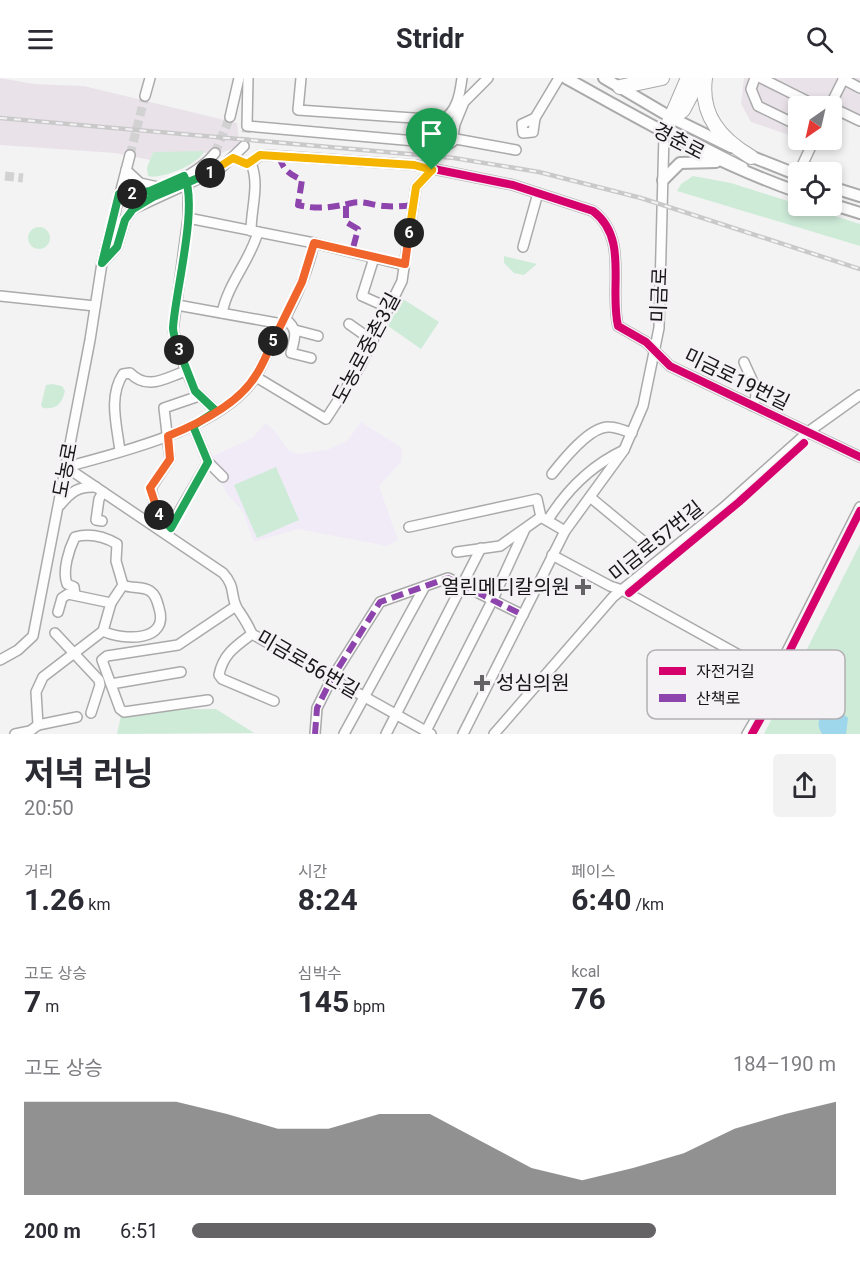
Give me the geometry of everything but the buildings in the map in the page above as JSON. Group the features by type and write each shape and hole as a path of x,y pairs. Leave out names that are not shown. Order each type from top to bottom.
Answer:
{"highway":[{"path":"620,87 662,78"},
{"path":"668,127 687,78"},
{"path":"668,127 683,110 703,78"},
{"path":"703,78 705,107 715,127 725,139 751,157"}],"main road":[{"name":"경춘로","path":"566,78 634,115 788,170"},
{"name":"경춘로","path":"604,78 620,87 668,127 719,162 788,188"},
{"path":"663,180 680,163 719,162"},
{"path":"842,190 860,196"},
{"path":"842,207 860,213"}],"street":[{"path":"145,96 150,78"},
{"path":"230,117 239,78"},
{"path":"248,78 247,126 452,142 456,139 516,150"},
{"path":"301,78 298,110 442,120 451,115 462,78"},
{"path":"452,142 455,124 464,102 488,78"},
{"path":"535,118 559,78"},
{"path":"755,78 751,89 758,106 788,121"},
{"path":"760,78 795,96"},
{"path":"836,96 844,79 860,88"},
{"path":"842,113 860,121"},
{"path":"668,127 732,160 760,178"},
{"name":"미금로","path":"463,734 565,531 624,450 643,406 659,328 663,180 668,127"},
{"name":"도농로","path":"119,194 134,194 220,169 244,147"},
{"name":"도농로","path":"102,263 117,247 125,220 133,209 186,180 215,153"},
{"path":"251,163 260,155 414,165 513,185 538,193 523,247"},
{"name":"도농로","path":"0,660 18,650 33,636 102,263 130,156"},
{"path":"233,158 251,163"},
{"path":"222,313 225,296 253,250 256,175 251,163"},
{"path":"126,170 140,183 160,187"},
{"name":"도농로중촌3길","path":"255,377 327,419 359,369 402,281 416,187 432,170"},
{"path":"186,180 188,218 173,330 186,371 199,396 216,411"},
{"name":"미금로19번길","path":"538,193 593,210 603,218 617,261 618,326 656,350 670,366 860,457"},
{"path":"188,218 405,264"},
{"path":"66,467 120,452 193,426 216,411 255,377 284,322 310,263 314,243"},
{"path":"374,258 362,296 389,308"},
{"path":"0,296 95,306"},
{"path":"177,305 293,324 295,330 291,353 311,358"},
{"path":"349,324 373,341"},
{"path":"295,330 318,336"},
{"path":"744,362 756,391 757,399 753,406"},
{"path":"120,452 114,402 118,382 123,374 130,373 138,382 147,384 186,371"},
{"name":"미금로57번길","path":"494,734 588,624 622,590 723,508 808,432 860,395"},
{"path":"199,396 165,408 170,459 150,488 157,513 169,530 208,462"},
{"path":"193,426 208,462 223,477"},
{"path":"552,474 565,458 594,431 608,427 632,433"},
{"path":"457,552 500,546 544,519 584,476 624,450"},
{"name":"미금로56번길","path":"66,467 169,530 230,580 235,591 236,606 252,634 428,733"},
{"path":"58,507 72,491 83,486 100,489 96,520 102,521"},
{"path":"590,496 648,545"},
{"path":"409,527 537,500 544,519 565,531"},
{"path":"788,650 860,507"},
{"path":"428,733 525,529"},
{"path":"38,725 38,684 74,652 103,631 111,603 123,585 116,561 117,544 106,538 86,534 75,537 71,545 65,578 67,584 74,587 75,595"},
{"path":"386,734 481,548"},
{"path":"552,555 622,590 730,650"},
{"path":"315,734 317,708 332,678 380,602 448,578 523,615"},
{"path":"103,631 111,635 138,636 152,634 161,625 163,619 155,596 148,589 130,588 123,585"},
{"path":"344,734 425,586"},
{"path":"58,612 62,598 68,594 111,603"},
{"path":"208,700 124,712 120,709 102,660 107,656 178,645 236,606"},
{"path":"56,633 100,685 91,713"},
{"path":"252,634 222,660 219,675 222,679 274,701"},
{"path":"111,684 181,672"},
{"path":"15,734 30,731 38,725 77,717"},
{"path":"747,734 756,719"}],"shaded area":[{"path":"0,78 34,84 84,86 237,123 240,146 221,153 153,152 150,160 115,153 0,145"},
{"path":"744,78 860,78 860,127 842,120 842,96 788,96 788,135 751,122 741,104"},
{"path":"361,422 402,448 401,462 379,486 398,540 387,546 298,529 254,542 243,512 228,495 217,475 207,468 204,460 252,438 266,423 276,432 288,450 297,454 327,450 347,441"}],"green space":[{"path":"204,151 188,166 161,176 148,176 147,168 153,152"},
{"path":"693,176 731,183 788,201 788,216 835,216 860,224 860,246 677,191 681,184"},
{"path":"39,227 47,230 50,238 47,246 39,249 31,246 28,238 31,230"},
{"path":"504,256 537,264 524,275 514,273 504,263"},
{"path":"403,299 439,322 421,349 388,326"},
{"path":"46,385 62,386 65,391 64,395 55,407 43,408 41,405"},
{"path":"276,467 299,520 257,538 234,485"},
{"path":"860,544 860,734 764,734 772,719 845,719 845,650 806,650"},
{"path":"159,709 216,709 254,733 117,734 121,716"}],"water":[{"path":"845,716 848,718 846,734 822,734 820,719 845,719"}],"tunnel":[{"path":"130,155 145,96"},
{"path":"215,153 230,117"},
{"path":"244,146 247,126"},
{"path":"5,176 23,178"}],"railway":[{"path":"0,118 454,158 539,172 641,198 860,269"}],"marked path":[{"path":"279,156 287,171 302,180 298,205 326,207 356,202 381,206 413,205"},
{"path":"346,206 346,222 358,229 352,252"},
{"path":"315,734 317,708 332,678 380,602 448,578 523,615"}],"cycle path":[{"path":"251,163 260,155 414,165 513,185 593,211 604,222 611,235 616,264 618,326 646,342 670,366 860,457"},
{"path":"629,593 739,502 804,443"},
{"path":"790,650 860,511"},
{"path":"752,734 760,719"}],"place":[{"name":"열린메디칼의원","path":"583,587"},
{"name":"성심의원","path":"482,683"}],"route":[{"path":"432,170 414,165 260,155 247,164 233,158 220,169 188,184 153,197 133,209 125,220 117,247 102,263 119,194 150,191 184,176 188,184 188,218 173,330 181,358 195,391 216,411 193,426 208,462 171,528 157,513 150,488 170,459 168,436 193,426 216,411 234,398 255,377 302,282 310,263 314,243 405,264 416,187 432,170"}]}
